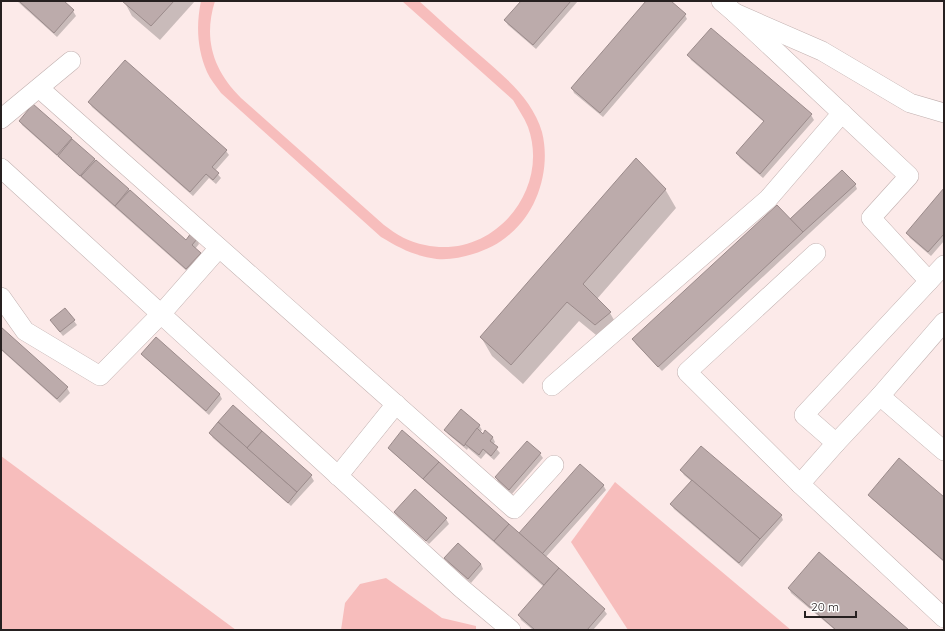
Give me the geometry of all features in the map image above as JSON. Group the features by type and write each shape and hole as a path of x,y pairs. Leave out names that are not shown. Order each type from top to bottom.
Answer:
{"lane":[{"path":"728,7 909,176 871,218 929,282"},
{"path":"728,7 822,51 910,103 944,113"},
{"path":"1,119 71,61"},
{"path":"39,88 514,509 554,464"},
{"path":"552,386 768,199 842,113"},
{"path":"1,168 461,588 510,630"},
{"path":"1,297 25,331 100,376 161,314 219,248"},
{"path":"816,253 687,372 800,484 944,618"},
{"path":"836,443 804,415 944,265"},
{"path":"800,484 880,396 944,322"},
{"path":"880,396 944,451"},
{"path":"338,476 396,404"}],"shaded area":[{"path":"201,1 215,1 210,28 213,53 223,76 241,98 389,229 403,238 419,244 450,247 473,242 493,231 510,216 523,196 531,175 533,151 528,127 513,100 402,1 419,1 495,68 514,87 531,108 537,119 542,132 545,160 540,188 528,213 520,224 506,238 497,244 488,249 457,258 436,259 424,256 404,250 381,237 221,93 211,80 199,46 198,19"},
{"path":"1,456 236,630 1,630"},
{"path":"615,482 791,630 628,630 571,542"},
{"path":"386,578 442,618 476,626 476,630 341,630 345,603 360,584"}],"building":[{"path":"19,1 64,1 74,10 54,33"},
{"path":"122,1 174,1 151,26"},
{"path":"521,1 571,1 533,45 504,20"},
{"path":"646,1 671,1 686,14 600,113 571,88"},
{"path":"711,28 812,114 760,174 736,153 764,121 687,55"},
{"path":"125,60 227,150 212,167 219,173 213,180 206,174 190,192 88,102"},
{"path":"33,104 72,138 57,155 19,121"},
{"path":"72,139 95,159 80,176 58,156"},
{"path":"636,158 666,189 583,284 611,312 595,325 567,302 511,365 480,337"},
{"path":"96,160 129,189 115,206 81,176"},
{"path":"842,170 856,184 803,232 790,219"},
{"path":"944,188 944,234 928,252 906,233"},
{"path":"130,190 186,240 191,233 197,239 192,245 201,253 186,269 115,206"},
{"path":"777,205 803,232 658,367 632,339"},
{"path":"65,308 75,320 60,332 50,320"},
{"path":"1,327 68,387 57,399 1,349"},
{"path":"156,337 220,394 206,411 141,354"},
{"path":"233,405 262,431 247,448 218,422"},
{"path":"461,409 480,425 464,446 444,430"},
{"path":"218,422 297,492 288,503 209,433"},
{"path":"477,428 483,434 485,430 493,437 490,441 498,447 491,456 483,449 479,455 465,444"},
{"path":"402,430 439,462 423,479 388,448"},
{"path":"262,431 312,475 297,492 247,448"},
{"path":"527,441 541,453 509,490 495,477"},
{"path":"701,446 782,515 760,539 680,470"},
{"path":"899,458 944,497 944,561 868,495"},
{"path":"439,462 509,524 494,541 423,479"},
{"path":"580,464 604,485 542,554 519,533"},
{"path":"692,480 760,539 739,563 670,504"},
{"path":"415,489 447,518 426,541 394,512"},
{"path":"509,524 559,568 544,585 494,541"},
{"path":"458,543 481,564 468,579 444,558"},
{"path":"819,552 909,630 836,630 788,588"},
{"path":"559,568 605,609 587,630 535,630 518,615"}]}
